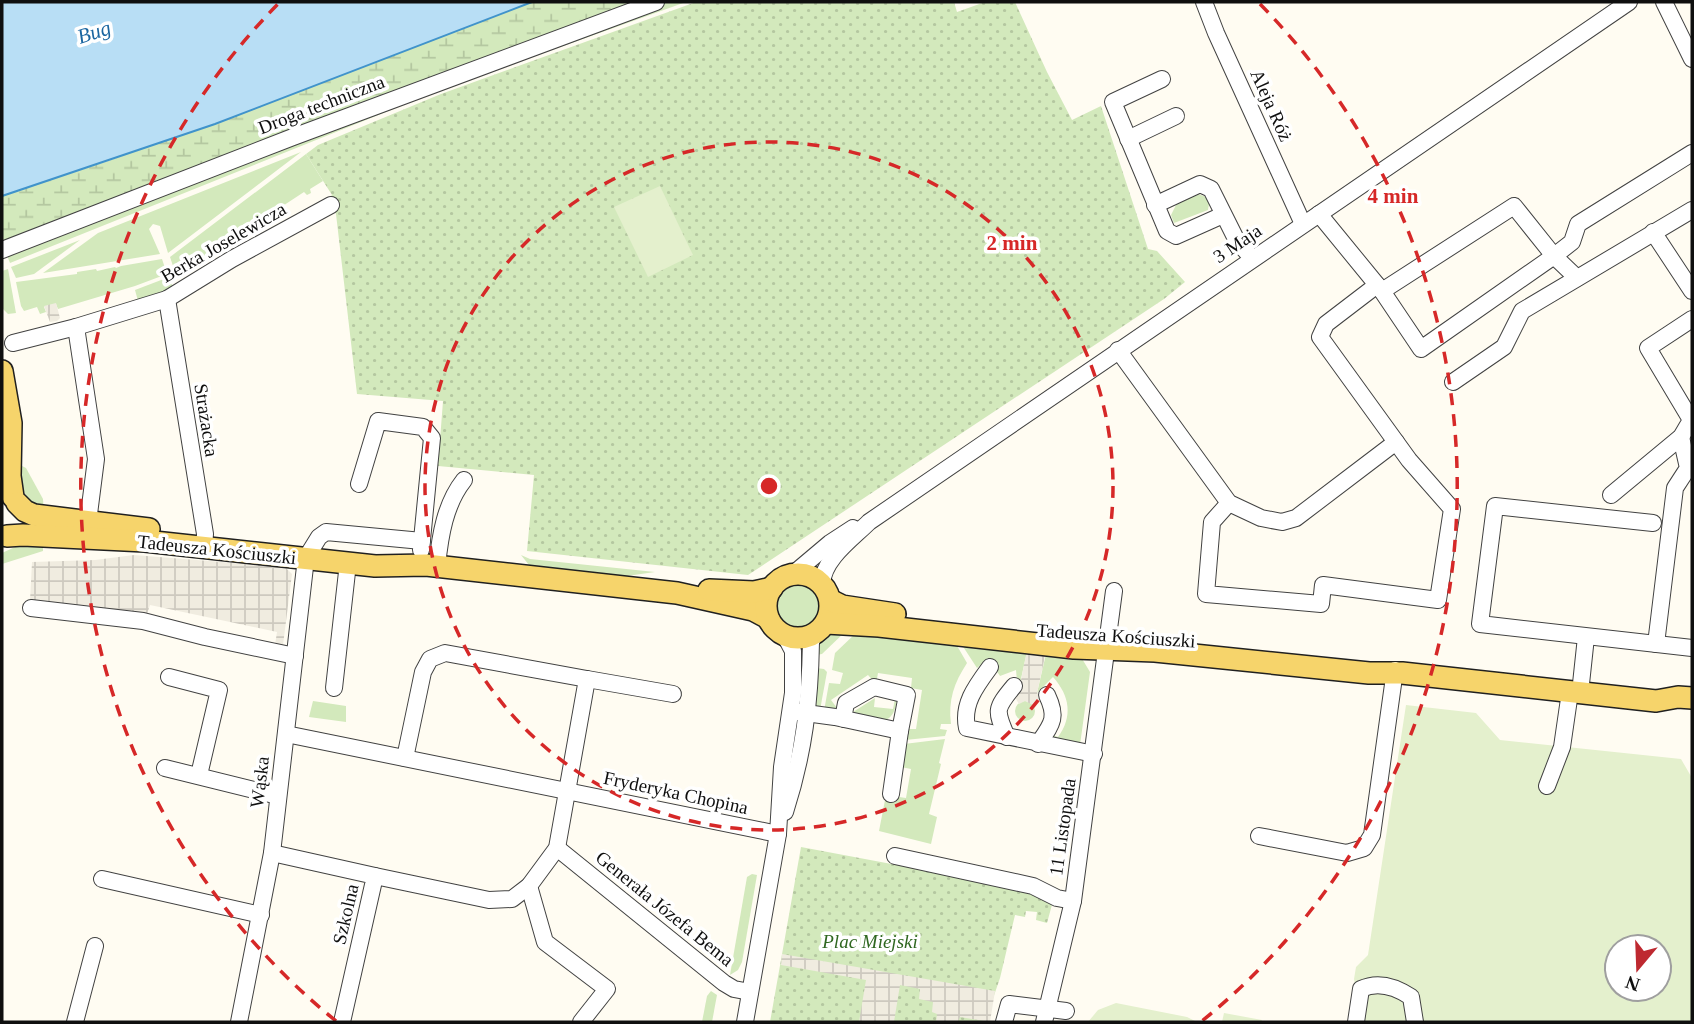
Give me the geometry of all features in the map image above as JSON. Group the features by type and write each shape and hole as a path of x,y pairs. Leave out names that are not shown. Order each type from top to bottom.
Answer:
{"main road":[{"path":"2,371 11,423 10,497 19,510 17,525 4,538"},
{"name":"Tadeusza Kościuszki","path":"10,497 24,511 34,515 110,524 205,541 309,552 400,556 677,593 753,610 768,618"},
{"name":"Tadeusza Kościuszki","path":"4,538 23,535 205,541"},
{"name":"Tadeusza Kościuszki","path":"309,552 348,563 387,566 426,559"},
{"path":"792,575 808,576 826,592 829,616 820,629 795,639 778,632 768,618 766,602 772,587 792,575"},
{"name":"Tadeusza Kościuszki","path":"677,593 708,590 754,592 772,587"},
{"name":"Tadeusza Kościuszki","path":"826,592 842,606 1108,643"},
{"name":"Tadeusza Kościuszki","path":"820,629 855,624 1108,643 1155,637 1371,661 1397,672 1656,701 1692,712"},
{"name":"Tadeusza Kościuszki","path":"1656,701 1692,698"}],"street":[{"name":"Droga techniczna","path":"2,250 293,137 656,2"},
{"name":"Aleja Róż","path":"1204,2 1303,224"},
{"name":"3 Maja","path":"826,592 824,571 869,522 1118,349 1629,2"},
{"path":"1664,2 1692,59"},
{"path":"1162,79 1113,102 1155,205 1167,231 1176,236 1223,215"},
{"path":"1128,139 1176,116"},
{"path":"1319,214 1379,288 1421,349 1572,242 1578,224 1692,153"},
{"path":"1155,205 1200,184 1211,189 1237,241 1252,258"},
{"name":"Berka Joselewicza","path":"13,343 167,299 232,259 331,205"},
{"path":"1229,503 1212,522 1206,594 1321,604 1323,585 1438,600 1452,509 1396,442 1320,337 1326,324 1379,288 1514,206 1554,256 1577,278"},
{"path":"1453,382 1504,347 1522,312 1692,210"},
{"path":"1653,232 1692,291"},
{"name":"Strażacka","path":"167,299 205,541"},
{"path":"1611,495 1681,437 1691,420 1648,348 1692,319"},
{"path":"76,327 96,459 88,522"},
{"path":"1118,349 1229,503 1261,518 1282,522 1296,518 1396,442"},
{"path":"359,484 378,421 423,427 432,438 426,559"},
{"path":"1656,644 1675,488 1690,468 1681,437"},
{"path":"426,559 439,544 453,494 464,480"},
{"path":"1653,523 1495,506 1480,624 1692,648"},
{"name":"3 Maja","path":"792,575 830,543 851,529 869,522"},
{"name":"Wąska","path":"239,1022 272,853 309,552"},
{"path":"334,688 348,563"},
{"name":"11 Listopada","path":"1046,1015 1073,901 1115,591"},
{"path":"31,608 143,621 295,656"},
{"path":"778,834 798,770 808,713 811,642 820,629"},
{"path":"745,1022 778,834 782,767 791,711 795,666 793,651 785,636"},
{"path":"1547,786 1562,747 1586,637"},
{"path":"405,758 422,672 430,659 445,653 673,694"},
{"path":"990,667 972,691 965,717 967,728 1094,754"},
{"path":"1259,836 1347,853 1363,848 1372,835 1397,672"},
{"path":"169,677 219,690 199,775"},
{"path":"375,876 489,900 512,899 529,886 557,848 587,679"},
{"path":"1006,737 999,718 999,704 1014,686"},
{"path":"843,719 846,703 874,687 907,695 891,794"},
{"path":"1038,744 1051,725 1054,711 1047,695"},
{"path":"791,711 900,731"},
{"name":"Fryderyka Chopina","path":"286,734 778,834"},
{"path":"165,768 278,796"},
{"name":"Generała Józefa Bema","path":"557,848 724,983 734,989 750,992"},
{"name":"Szkolna","path":"272,853 375,876 342,1022"},
{"path":"895,856 1033,886 1057,898 1073,901"},
{"path":"102,879 261,915"},
{"path":"529,886 545,942 607,989 581,1022"},
{"path":"75,1022 95,946"},
{"path":"1356,1022 1361,989 1380,985 1401,990 1411,997 1415,1022"},
{"path":"1004,1022 1009,1004 1046,1015 1066,1011"}],"green space":[{"path":"532,2 645,2 2,248 2,196 111,160"},
{"path":"667,2 686,2 443,89 10,263 6,253 467,73"},
{"path":"696,2 954,2 957,12 985,2 1015,2 1072,120 1101,106 1148,249 1157,251 1185,282 1164,299 748,575 527,551 534,475 438,466 443,401 357,394 336,214 329,198 332,195 306,154 318,145 441,94"},
{"path":"301,152 168,253 160,226 153,224 149,229 160,254 43,273 98,233"},
{"path":"306,154 323,181 310,189 311,193 307,195 304,192 269,215 271,219 265,217 220,246 217,243 210,247 212,251 182,270 174,269 170,257"},
{"path":"660,186 693,255 648,277 614,207"},
{"path":"1198,194 1206,197 1208,210 1174,223 1171,215 1177,203"},
{"path":"80,240 34,274 16,278 11,267"},
{"path":"162,259 167,274 135,286 58,309 56,304 44,307 46,312 40,314 37,307 24,311 21,306 16,282"},
{"path":"8,269 16,313 8,314 2,308 2,271"},
{"path":"169,277 173,288 138,301 135,290"},
{"path":"19,467 26,468 43,499 44,512 32,503 22,488"},
{"path":"28,541 43,542 43,551 2,564 2,553"},
{"path":"521,555 530,559 655,572 627,576 529,565"},
{"path":"798,585 807,586 814,591 819,598 819,616 814,623 807,628 798,629 789,628 782,623 777,616 776,607 777,598 782,591 789,586"},
{"path":"833,630 847,630 822,654 816,655 820,639"},
{"path":"856,633 956,644 967,663 953,692 951,724 941,724 940,729 947,730 945,736 905,740 907,729 916,729 922,690 911,688 912,678 878,673 876,684 868,675 831,700 837,708 830,712 824,711 829,683 840,684 843,673 832,670 835,653"},
{"path":"962,645 1027,652 1018,692 1016,670 1000,676 988,658 977,668"},
{"path":"1046,654 1081,657 1090,672 1080,745 1053,739 1050,734 1058,737 1066,722 1067,707 1063,692 1053,677 1037,693"},
{"path":"816,668 827,672 820,710 814,708"},
{"path":"875,698 874,707 893,709 897,699 895,709 888,719 876,720 853,715 853,712"},
{"path":"313,701 346,706 346,722 309,717"},
{"path":"1025,701 1032,704 1035,711 1032,718 1025,721 1018,718 1015,711 1018,704"},
{"path":"1406,705 1476,713 1500,740 1681,759 1692,778 1692,1022 1350,1022 1356,990 1356,967 1368,955"},
{"path":"945,739 929,814 937,817 931,844 879,831 886,795 906,798 911,769 901,767 904,744"},
{"name":"Plac Miejski","path":"801,847 998,884 1053,901 1047,923 1036,920 1037,912 1026,911 1025,917 1015,915 1000,978 985,1022 770,1022"},
{"path":"757,875 742,962 738,970 730,975 747,877"},
{"path":"711,991 717,995 712,1022 702,1022 707,996"},
{"path":"1116,1003 1187,1017 1197,1022 1088,1022 1098,1010"},
{"path":"1224,1013 1262,1020 1222,1022"}],"shaded area":[{"path":"56,303 60,318 50,322 44,306"},
{"path":"134,555 285,567 292,574 283,645 275,645 277,632 150,605 146,617 30,601 32,562 95,560"},
{"path":"1027,650 1046,652 1037,693 1041,698 1033,705 1025,701 1019,704 1013,694 1019,690"},
{"path":"782,954 995,991 990,1022 960,1017 958,1022 936,1022 937,1014 932,1012 933,1002 919,999 920,989 900,985 894,1022 859,1022 866,980 781,965"}],"water":[{"name":"Bug","path":"2,2 532,2 215,124 2,196"}]}
